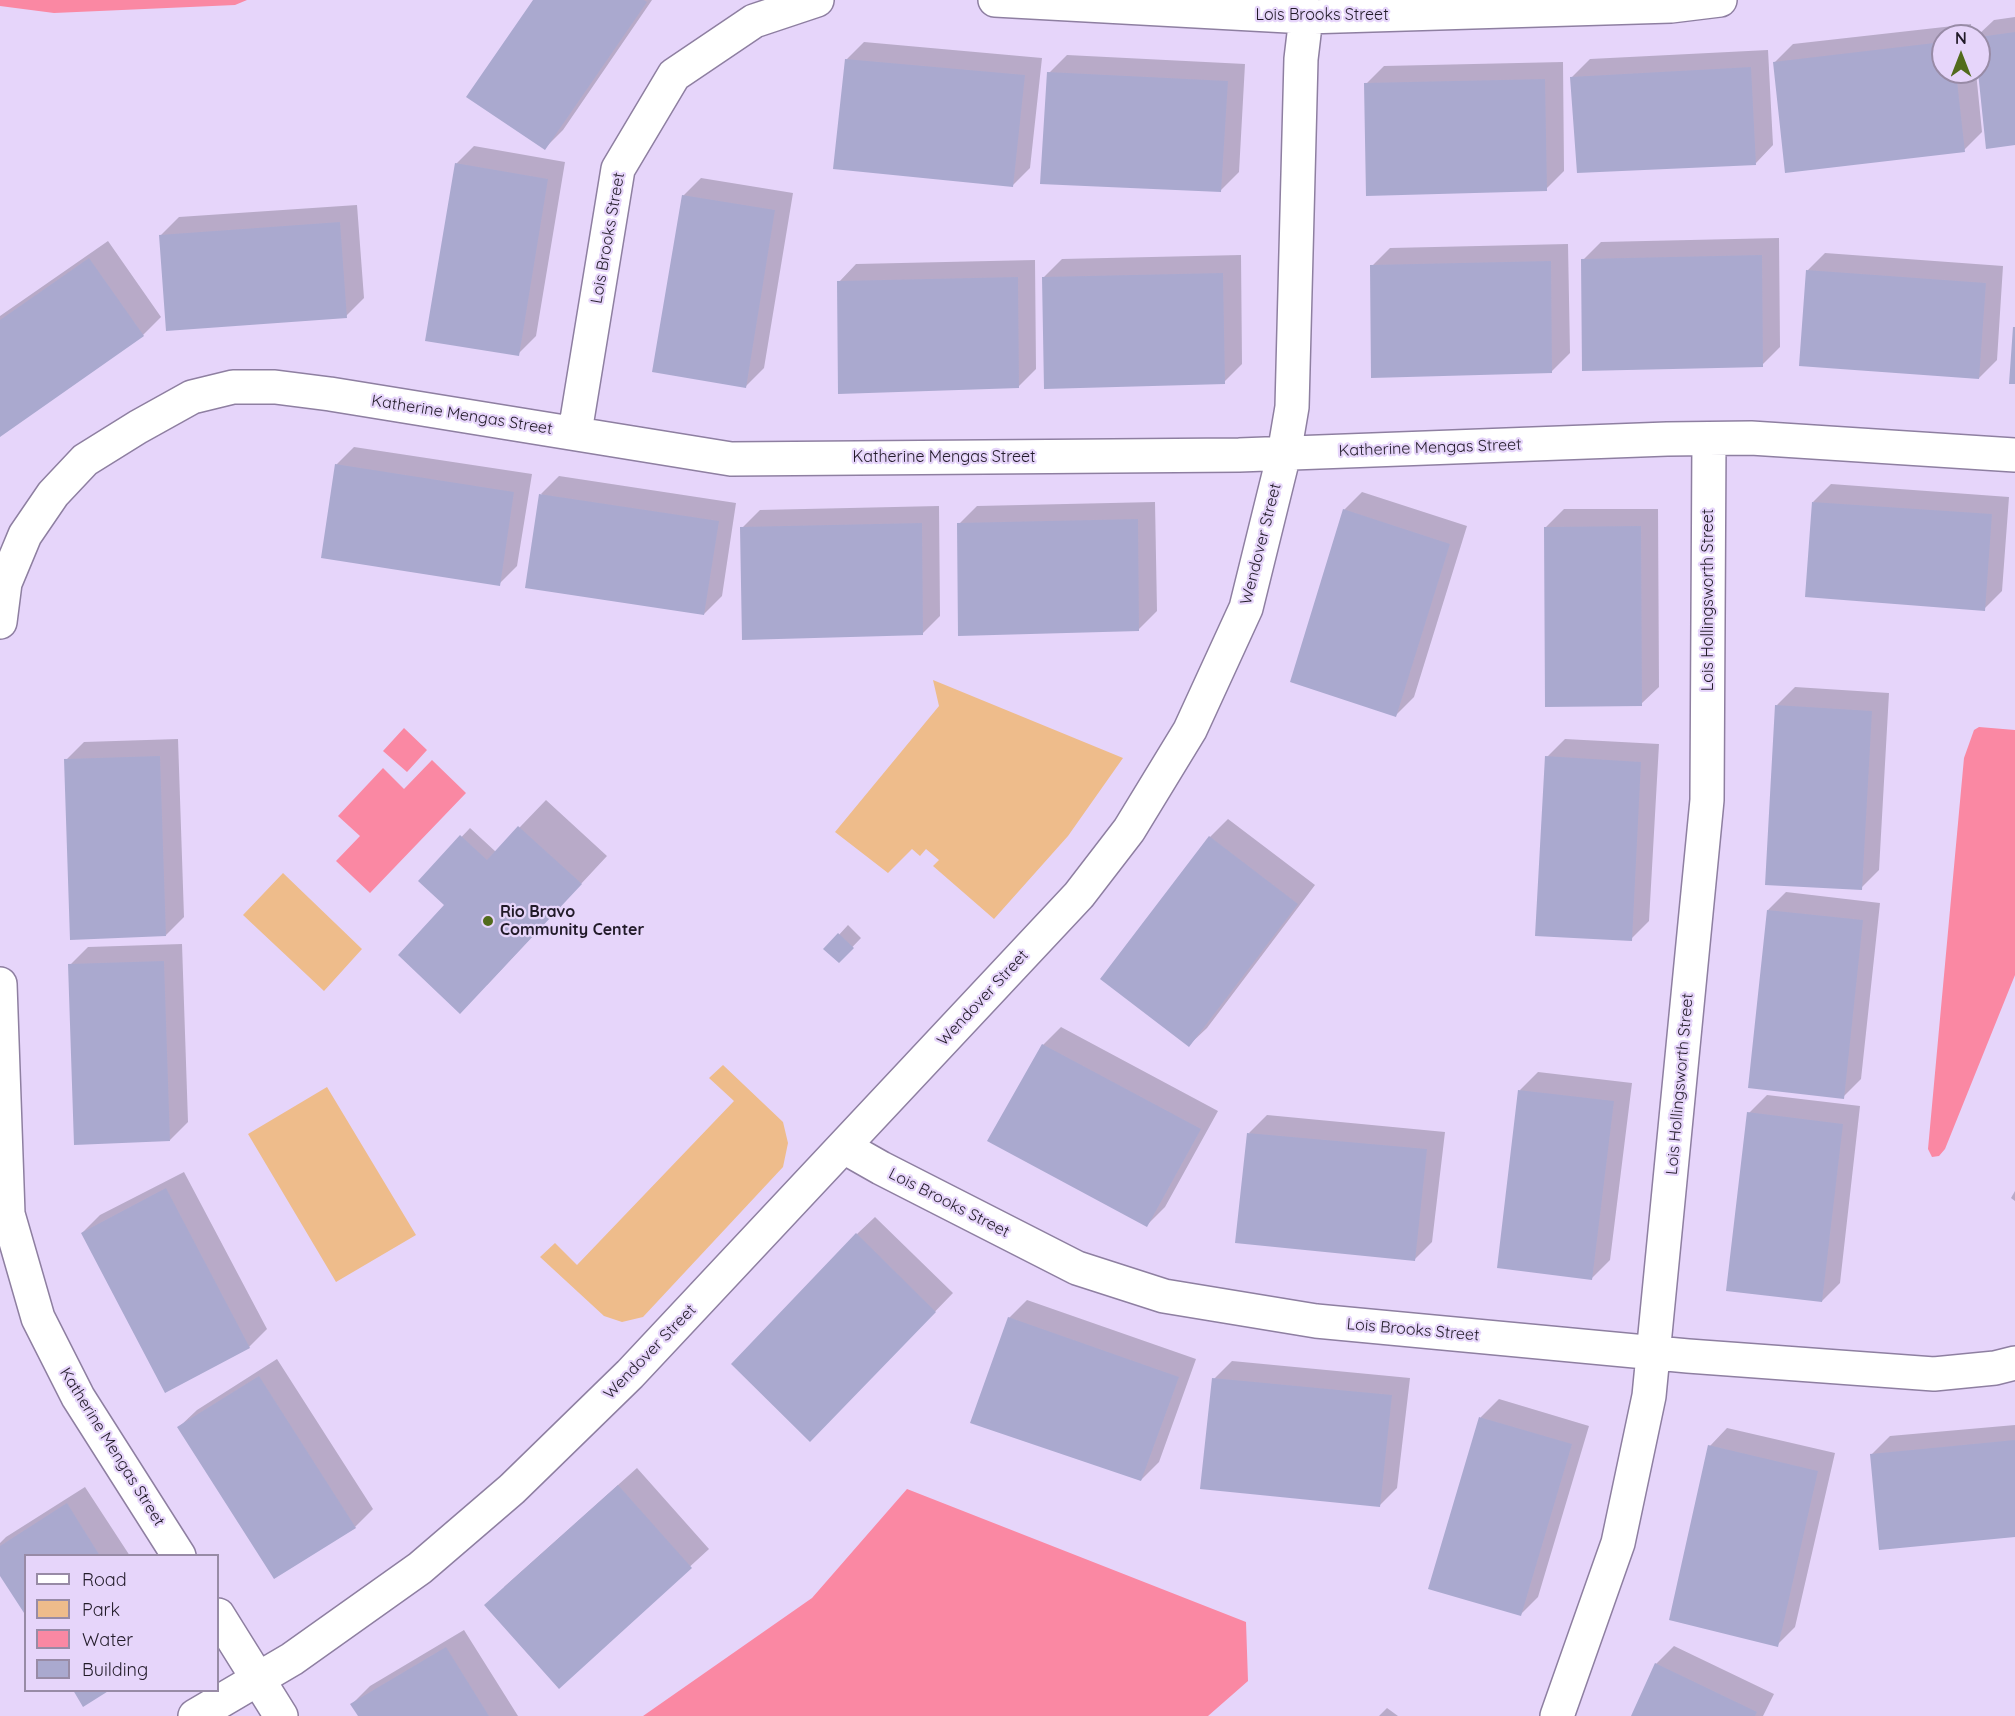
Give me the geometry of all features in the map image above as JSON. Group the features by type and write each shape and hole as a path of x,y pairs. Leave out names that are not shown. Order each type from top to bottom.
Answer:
{"street":[{"name":"Lois Brooks Street","path":"575,432 618,169 674,75 754,21 817,0"},
{"name":"Lois Brooks Street","path":"995,0 1308,6 1671,6 1720,0"},
{"name":"Wendover Street","path":"195,1716 292,1659 420,1568 512,1489 630,1374 844,1147 1079,895 1129,830 1190,730 1246,608 1284,454 1292,407 1301,59 1308,6"},
{"name":"Katherine Mengas Street","path":"0,622 5,583 25,535 53,494 85,460 192,397 233,387 276,387 330,394 731,459 1284,454 1751,438 2015,455"},
{"name":"Lois Hollingsworth Street","path":"1557,1716 1618,1543 1649,1396 1707,800 1709,439"},
{"name":"Katherine Mengas Street","path":"0,984 8,1214 38,1318 78,1397 178,1554"},
{"name":"Lois Brooks Street","path":"844,1147 1077,1268 1164,1296 1316,1321 1688,1356 1934,1374 1995,1368 2015,1363"},
{"path":"219,1617 281,1716"}],"green space":[{"path":"933,680 1123,758 1068,836 994,919 933,866 939,860 926,849 920,856 912,849 888,873 835,832 939,706"},
{"path":"283,873 362,949 324,991 243,915"},
{"path":"723,1065 783,1122 788,1143 783,1167 643,1317 622,1322 604,1316 540,1257 555,1243 577,1265 734,1101 709,1078"},
{"path":"327,1087 416,1235 336,1282 248,1134"}],"water":[{"path":"0,0 247,0 235,5 54,13 0,6"},
{"path":"1979,727 2015,730 2015,975 1945,1149 1939,1156 1932,1157 1928,1149 1964,758 1974,730"},
{"path":"404,728 427,750 407,772 383,751"},
{"path":"432,760 466,793 370,893 336,861 360,836 338,816 383,768 404,789"},
{"path":"907,1489 1246,1622 1248,1681 1208,1716 643,1716 812,1598"}],"building":[{"path":"533,0 644,0 647,2 545,150 466,97"},
{"path":"2015,32 2015,145 1986,149 1979,84 1991,84 1991,35"},
{"path":"1931,43 1931,84 1957,84 1965,152 1785,173 1773,62"},
{"path":"845,59 1025,75 1013,187 833,169"},
{"path":"1751,67 1756,165 1577,173 1570,77"},
{"path":"1047,72 1228,81 1221,192 1040,184"},
{"path":"1545,79 1547,191 1366,196 1364,83"},
{"path":"455,163 548,179 519,356 425,341"},
{"path":"682,195 775,210 746,388 652,372"},
{"path":"340,222 347,318 166,331 159,235"},
{"path":"1762,255 1763,367 1582,371 1581,259"},
{"path":"89,258 144,336 0,437 0,320"},
{"path":"1551,261 1552,373 1371,378 1370,265"},
{"path":"1806,270 1986,283 1979,379 1799,366"},
{"path":"1223,273 1225,384 1044,389 1042,277"},
{"path":"1018,277 1019,388 838,394 837,281"},
{"path":"2013,327 2015,327 2015,384 2009,384"},
{"path":"335,464 514,492 500,586 321,558"},
{"path":"539,494 719,521 704,615 525,588"},
{"path":"1812,502 1992,514 1985,611 1805,597"},
{"path":"1343,509 1450,544 1396,717 1290,682"},
{"path":"1138,519 1139,631 958,636 957,523"},
{"path":"922,523 923,635 742,640 740,527"},
{"path":"1641,526 1642,706 1545,707 1544,527"},
{"path":"1775,705 1872,711 1862,890 1765,885"},
{"path":"160,756 166,936 70,940 64,759"},
{"path":"1545,756 1641,762 1632,941 1535,936"},
{"name":"Rio Bravo Community Center","path":"518,826 582,884 460,1014 398,955 444,905 418,881 460,835 487,860"},
{"path":"1209,836 1298,904 1189,1047 1100,979"},
{"path":"1767,910 1863,920 1844,1099 1748,1088"},
{"path":"838,933 854,948 839,963 823,949"},
{"path":"164,961 170,1141 74,1145 68,964"},
{"path":"1042,1044 1201,1129 1147,1227 987,1141"},
{"path":"1518,1090 1614,1101 1592,1280 1497,1268"},
{"path":"1747,1112 1843,1124 1822,1302 1726,1291"},
{"path":"1247,1133 1427,1149 1415,1261 1235,1243"},
{"path":"166,1188 250,1348 165,1393 81,1233"},
{"path":"856,1233 936,1312 810,1442 731,1364"},
{"path":"1008,1317 1179,1377 1141,1481 970,1423"},
{"path":"259,1376 356,1528 274,1579 177,1427"},
{"path":"1212,1378 1392,1395 1380,1507 1200,1489"},
{"path":"1479,1417 1572,1444 1521,1616 1428,1589"},
{"path":"2015,1440 2015,1537 1879,1550 1870,1454"},
{"path":"1708,1445 1818,1471 1778,1647 1669,1620"},
{"path":"618,1485 692,1568 559,1689 484,1605"},
{"path":"67,1503 99,1554 24,1554 24,1613 0,1576 0,1546"},
{"path":"446,1647 489,1716 358,1716 350,1704"},
{"path":"1655,1663 1757,1712 1755,1716 1631,1716"},
{"path":"74,1692 107,1692 83,1707"}],"place":[{"name":"Rio Bravo Community Center","path":"488,921"}]}
